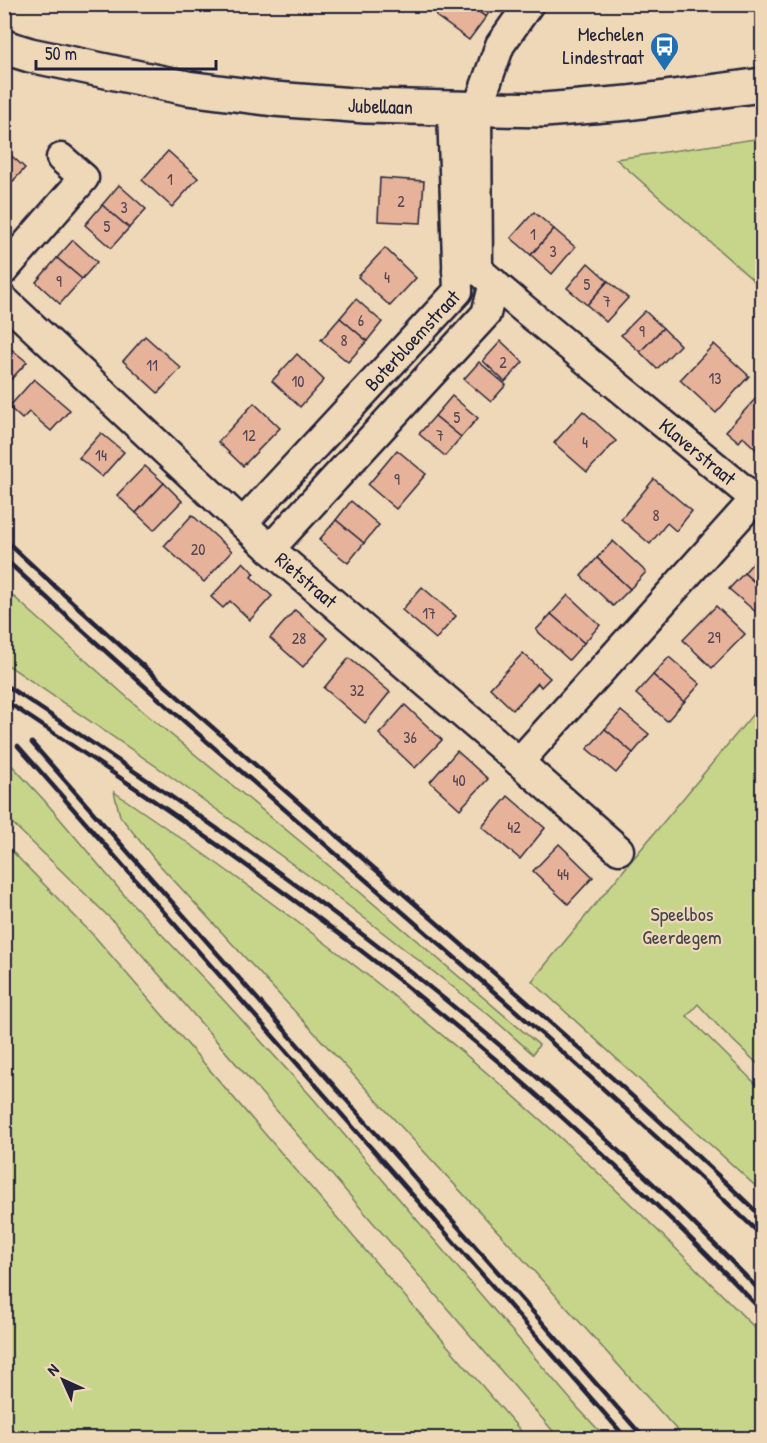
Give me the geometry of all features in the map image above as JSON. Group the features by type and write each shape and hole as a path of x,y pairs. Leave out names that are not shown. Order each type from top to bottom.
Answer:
{"main road":[{"name":"Jubellaan","path":"4,47 30,55 187,87 274,99 366,106 544,110 628,103 762,85"}],"street":[{"path":"464,109 500,45 530,4"},
{"name":"Boterbloemstraat","path":"270,549 486,314 476,275 464,109"},
{"path":"4,270 84,178 61,158"},
{"name":"Boterbloemstraat","path":"243,523 458,291 476,275"},
{"name":"Klaverstraat","path":"476,275 755,499 519,762"},
{"name":"Rietstraat","path":"4,300 270,549 619,850"}],"green space":[{"path":"762,138 762,288 616,159"},
{"path":"4,588 146,714 307,847 539,1045 533,1054 489,1015 323,886 163,771 5,663"},
{"name":"Speelbos Geerdegem","path":"762,703 762,1068 698,1004 687,1016 762,1090 762,1192 532,981"},
{"path":"5,758 44,800 125,896 311,1096 606,1438 559,1438 112,920 5,816"},
{"path":"114,792 308,930 449,1040 563,1140 697,1269 762,1335 762,1438 684,1438 513,1248 155,860 120,816"},
{"path":"5,844 96,938 527,1438 5,1438"}],"building":[{"path":"444,4 468,4 486,17 469,40 436,16"},
{"path":"468,4 495,4 486,17"},
{"path":"4,149 25,168 4,191"},
{"path":"168,151 198,178 172,207 142,180"},
{"path":"380,178 424,181 421,223 378,221"},
{"path":"119,185 146,209 129,228 102,205"},
{"path":"102,205 129,228 111,248 85,225"},
{"path":"534,212 554,229 531,255 511,238"},
{"path":"554,229 575,247 552,274 531,255"},
{"path":"73,240 97,262 82,279 57,258"},
{"path":"385,248 416,278 390,306 358,277"},
{"path":"57,258 82,279 60,304 36,282"},
{"path":"588,263 608,281 587,305 567,288"},
{"path":"608,281 628,298 606,322 587,305"},
{"path":"356,299 382,322 367,341 340,318"},
{"path":"645,311 663,328 640,352 621,335"},
{"path":"340,318 367,341 348,362 321,340"},
{"path":"663,328 680,345 657,369 640,352"},
{"path":"145,336 181,368 158,393 123,361"},
{"path":"501,341 523,362 505,382 483,361"},
{"path":"4,343 27,362 4,387"},
{"path":"714,344 749,376 716,413 680,380"},
{"path":"297,354 324,380 300,407 272,381"},
{"path":"479,362 506,385 491,402 464,379"},
{"path":"34,379 70,410 51,431 29,412 22,419 9,407"},
{"path":"452,396 478,418 461,437 435,416"},
{"path":"757,397 762,402 762,455 743,437 739,442 726,431"},
{"path":"254,403 280,428 243,466 218,442"},
{"path":"583,411 616,441 587,472 554,443"},
{"path":"435,416 461,437 445,456 419,434"},
{"path":"101,433 124,452 102,477 79,458"},
{"path":"397,450 426,474 396,509 368,485"},
{"path":"145,466 164,483 136,513 117,495"},
{"path":"654,479 692,511 676,531 667,523 650,544 621,519"},
{"path":"164,483 182,501 154,530 136,513"},
{"path":"351,501 379,525 364,543 336,520"},
{"path":"192,515 232,551 204,582 164,546"},
{"path":"336,520 364,543 348,563 319,540"},
{"path":"613,541 646,572 630,589 597,558"},
{"path":"759,556 762,558 762,589 744,573"},
{"path":"597,558 630,589 613,606 581,576"},
{"path":"243,562 254,573 251,577 272,596 250,620 230,601 223,608 211,597"},
{"path":"744,573 762,589 762,607 757,613 729,589"},
{"path":"422,587 456,616 436,639 402,610"},
{"path":"568,595 600,625 584,643 551,614"},
{"path":"716,606 745,634 712,668 683,640"},
{"path":"295,610 328,638 303,667 270,638"},
{"path":"551,614 584,643 569,660 536,630"},
{"path":"523,653 550,678 541,687 538,683 513,710 490,688"},
{"path":"669,657 700,684 684,702 653,675"},
{"path":"349,658 390,692 365,723 324,688"},
{"path":"653,675 684,702 667,721 636,694"},
{"path":"405,705 442,740 415,768 379,734"},
{"path":"621,711 649,734 633,753 605,729"},
{"path":"605,729 633,753 616,773 587,749"},
{"path":"457,751 488,779 460,809 430,782"},
{"path":"508,796 545,828 520,859 482,827"},
{"path":"559,844 593,877 568,904 533,871"}],"railway":[{"path":"4,539 193,710 576,1045 762,1217"},
{"path":"4,558 193,729 576,1064 762,1236"},
{"path":"4,684 225,834 408,970 565,1102 665,1196 762,1293"},
{"path":"4,700 220,847 304,908 456,1026 613,1164 762,1311"},
{"path":"32,743 644,1438"},
{"path":"18,746 626,1438"}],"place":[{"name":"Mechelen Lindestraat","path":"665,72"}]}
